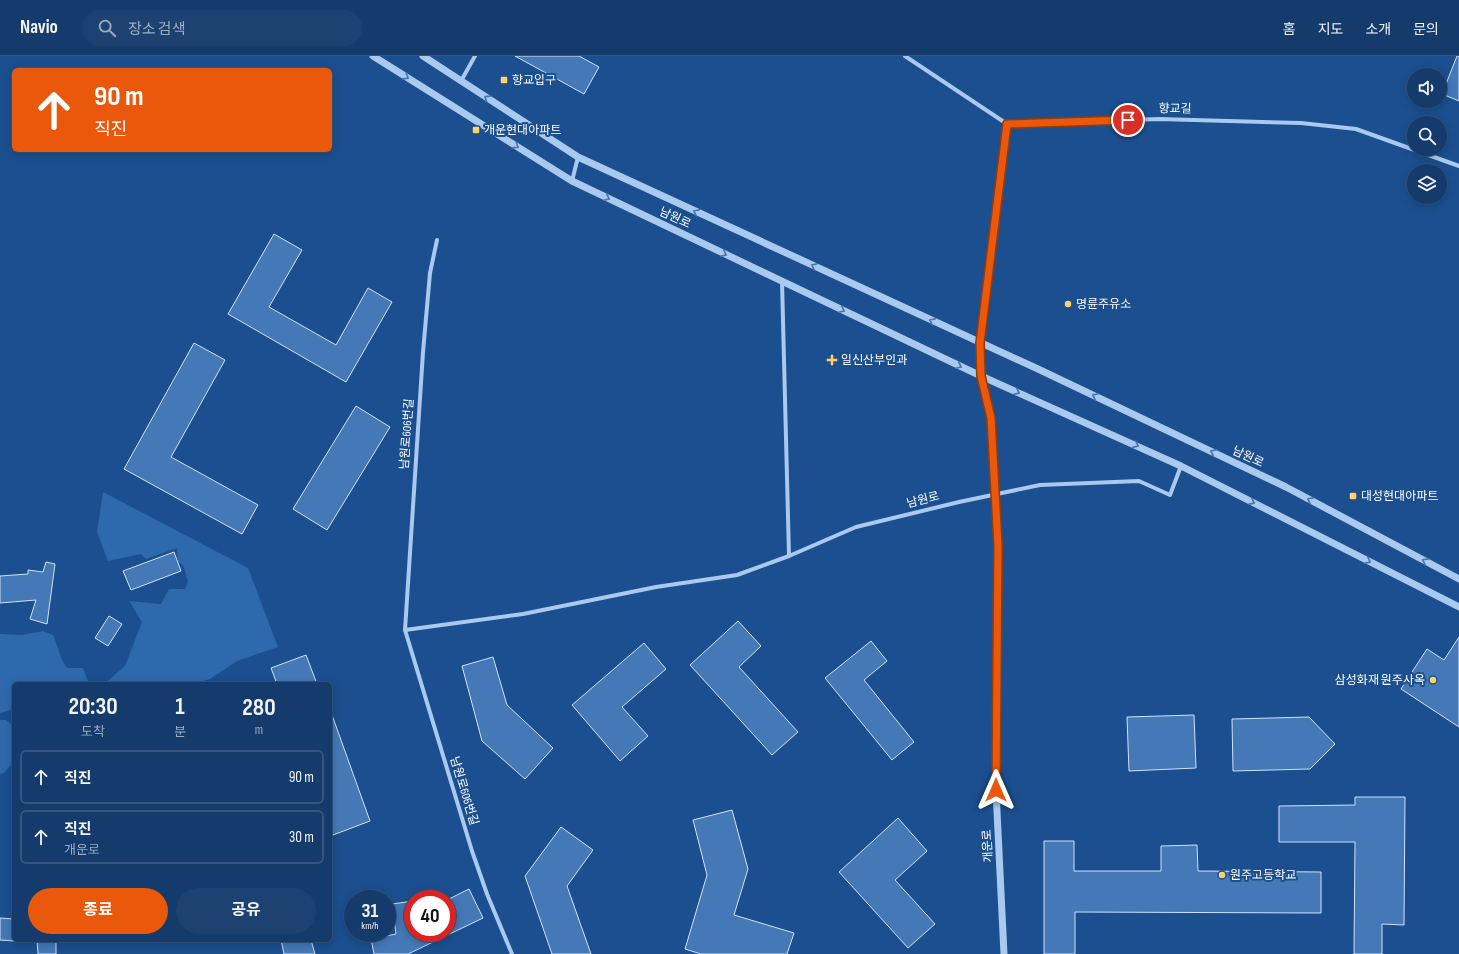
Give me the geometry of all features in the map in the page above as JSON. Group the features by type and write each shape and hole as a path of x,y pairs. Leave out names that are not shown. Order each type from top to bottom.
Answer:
{"street":[{"name":"남원로","path":"372,56 572,181 981,376 1181,466 1459,607"},
{"name":"남원로","path":"423,56 578,157 980,343 1286,487 1459,579"},
{"path":"461,81 475,56"},
{"path":"905,56 1007,124 980,343 981,376"},
{"name":"향교길","path":"1007,124 1159,119 1301,123 1356,129 1459,166"},
{"path":"572,181 578,157"},
{"name":"남원로606번길","path":"437,240 430,273 423,352 405,630 472,851 512,954"},
{"path":"782,281 789,556"},
{"name":"개운로","path":"981,376 991,418 998,545 996,790 1004,954"},
{"name":"남원로","path":"405,630 523,614 656,587 737,575 789,556 856,527 959,502 1040,485 1139,481 1170,495 1181,466"}],"shaded area":[{"path":"103,492 248,568 278,647 237,661 210,679 200,682 106,682 125,666 142,622 129,601 161,604 169,589 185,589 188,581 183,565 178,562 177,548 146,559 141,554 108,561 97,532"},
{"path":"43,631 53,635 61,658 66,666 68,668 83,668 88,682 12,682 12,710 0,713 0,634 22,635"},
{"path":"0,720 6,720 12,725 12,763 4,773 0,774"}],"building":[{"path":"515,56 579,56 599,67 584,94"},
{"path":"1457,56 1459,56 1459,101 1447,96 1447,81"},
{"path":"274,234 302,250 269,307 336,345 368,288 392,302 346,382 228,314"},
{"path":"194,343 225,360 171,457 258,505 242,534 124,469"},
{"path":"356,406 390,427 327,530 293,509"},
{"path":"174,552 181,571 131,590 123,571"},
{"path":"46,562 55,564 47,624 30,619 36,600 0,603 0,576 28,574 28,570 43,572"},
{"path":"109,616 122,624 108,646 95,638"},
{"path":"738,621 761,646 739,667 798,732 772,755 690,665"},
{"name":"삼성화재 원주사옥","path":"1459,637 1459,727 1401,689 1427,649 1444,660"},
{"path":"871,641 887,661 864,680 914,742 892,760 825,678"},
{"path":"644,643 666,669 622,707 648,736 620,761 572,705"},
{"path":"306,655 316,682 276,682 271,668"},
{"path":"493,657 507,705 553,748 525,779 482,741 462,666"},
{"path":"332,715 370,821 333,835 332,832"},
{"path":"1194,715 1196,768 1129,771 1127,717"},
{"path":"1309,717 1335,744 1310,769 1233,771 1232,719"},
{"path":"1355,797 1405,797 1404,925 1382,924 1382,954 1354,954 1355,842 1279,842 1279,806 1355,805"},
{"path":"732,810 748,869 734,915 794,933 787,954 701,954 685,949 707,875 693,820"},
{"path":"898,818 927,851 895,880 935,924 908,948 839,872"},
{"path":"561,827 593,850 567,886 591,954 552,954 525,876"},
{"path":"1044,841 1074,841 1074,871 1161,871 1161,846 1197,845 1198,871 1321,872 1321,913 1075,912 1075,954 1044,954"},
{"path":"469,889 483,918 456,931 456,896"},
{"path":"404,902 404,942 433,942 408,954 374,954 372,942 396,942 396,903"},
{"path":"0,918 12,919 12,941 0,940"},
{"path":"37,942 56,942 56,954 38,954"},
{"path":"281,942 312,942 315,954 284,954"}],"place":[{"name":"향교입구","path":"504,80"},
{"name":"개운현대아파트","path":"476,130"},
{"name":"명륜주유소","path":"1068,304"},
{"name":"일신산부인과","path":"832,360"},
{"name":"대성현대아파트","path":"1353,496"},
{"name":"삼성화재 원주사옥","path":"1433,680"},
{"name":"원주고등학교","path":"1222,875"}],"route":[{"path":"996,790 998,545 991,418 981,376 980,343 1007,124 1128,120"}]}
